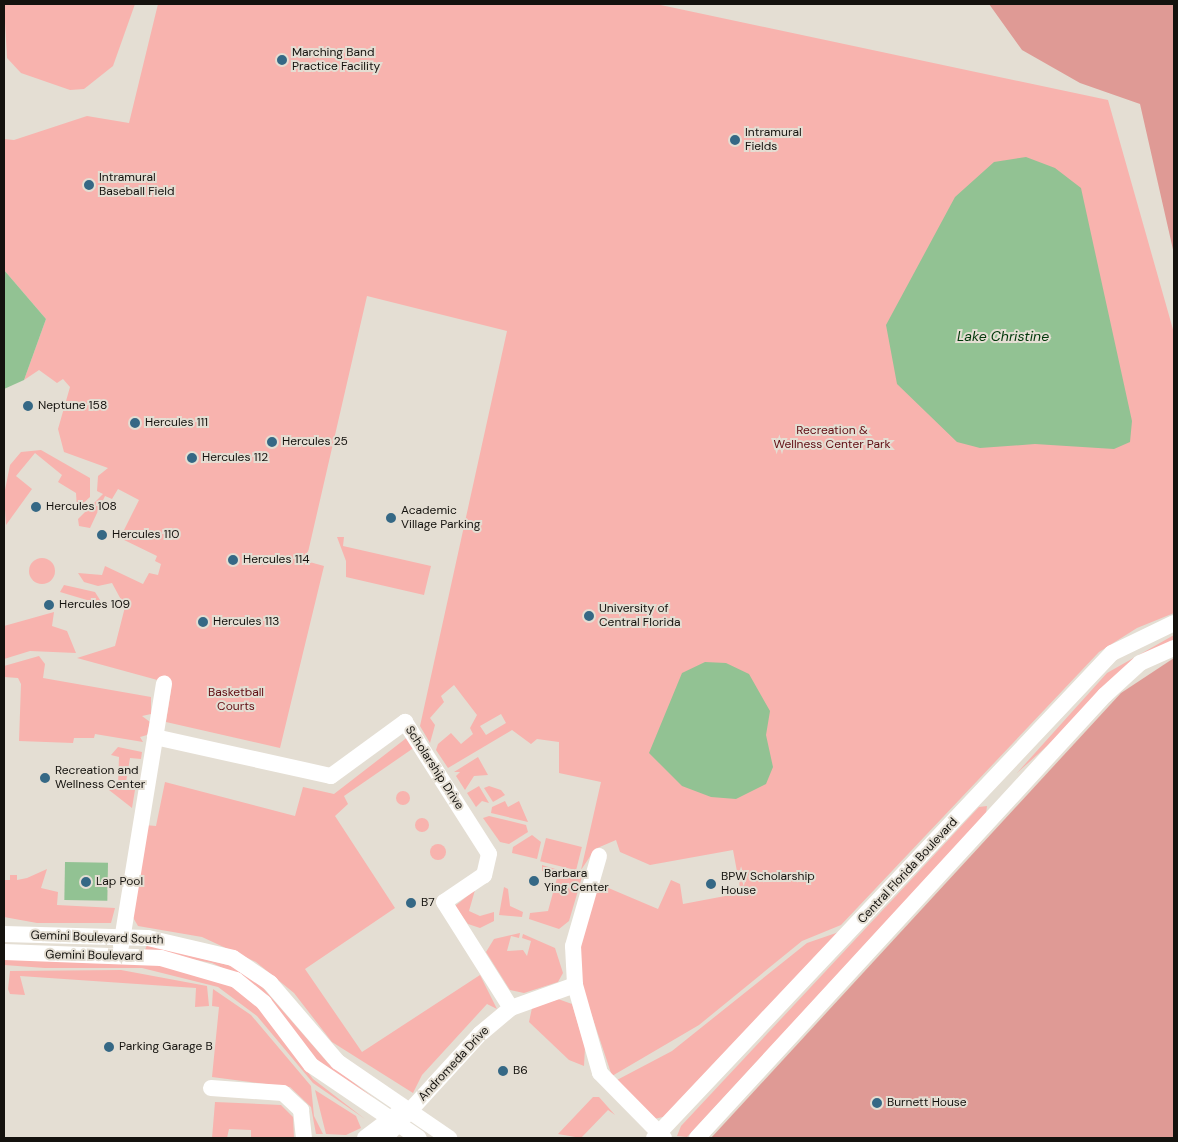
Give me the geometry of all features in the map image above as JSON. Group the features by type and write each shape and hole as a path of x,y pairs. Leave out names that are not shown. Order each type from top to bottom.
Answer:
{"street":[{"name":"Central Florida Boulevard","path":"659,1137 1100,664 1119,649 1174,623"},
{"name":"Central Florida Boulevard","path":"697,1138 1105,695 1140,663 1174,648"},
{"path":"121,954 122,936 164,684"},
{"name":"Scholarship Drive","path":"154,737 331,776 405,722 489,854 484,875 444,902 511,1008"},
{"path":"599,856 573,946 575,985 600,1073 659,1137"},
{"name":"Gemini Boulevard South","path":"4,934 122,936 204,948 250,968 284,997 338,1062 412,1109 449,1138"},
{"name":"Gemini Boulevard","path":"4,952 121,954 187,963 236,980 264,1002 298,1050 331,1082 393,1122"},
{"name":"Andromeda Drive","path":"412,1109 480,1034 511,1008 575,985"},
{"path":"211,1088 283,1093 301,1110 304,1138"},
{"path":"366,1138 412,1109"},
{"path":"385,1138 393,1122"},
{"path":"393,1122 419,1138"}],"green space":[{"path":"4,4 135,4 113,66 84,89 70,90 21,73 7,58"},
{"name":"Recreation & Wellness Center Park","path":"158,4 656,4 1108,100 1174,333 1174,613 1137,628 1099,652 841,925 802,941 699,1025 612,1076 576,968 584,923 599,884 658,909 671,880 680,884 683,904 741,893 733,850 650,865 620,852 616,840 595,849 581,870 601,782 559,773 559,742 537,739 531,744 512,730 448,768 436,750 438,744 451,733 461,744 473,734 470,728 477,715 454,685 441,696 444,702 430,718 435,725 430,743 420,726 507,331 367,296 306,561 324,566 280,748 166,722 172,684 77,658 115,646 125,607 112,583 98,586 84,582 78,573 102,575 105,566 143,584 149,573 158,575 161,564 155,561 157,556 120,538 139,500 118,489 112,499 105,496 90,528 79,526 78,519 103,494 97,491 98,476 108,468 64,452 58,429 70,387 63,379 57,383 39,370 24,380 46,319 4,270 4,139 14,140 87,116 129,123","holes":["501,714 506,723 486,735 480,726"]},
{"path":"41,450 90,478 90,497 77,509 76,493 58,482 62,475 35,453 16,476 32,489 6,525 4,495 10,465 21,452"},
{"path":"337,537 344,537 343,546 431,566 424,595 346,577 346,561"},
{"path":"42,558 51,562 55,571 51,580 42,584 33,580 29,571 33,562"},
{"path":"64,585 95,592 100,600 97,603 60,592"},
{"path":"54,612 52,626 67,631 76,653 30,651 4,659 4,626"},
{"path":"1174,635 1174,640 1156,648 1017,773 1107,673"},
{"path":"39,656 45,664 43,678 151,697 151,714 142,716 150,722 147,735 140,737 143,742 95,734 94,738 74,738 73,743 19,741 21,684 18,678 4,677 4,666"},
{"path":"409,736 415,747 344,796 348,804 335,816 395,908 305,969 362,1052 480,975 497,1009 487,1004 422,1075 413,1093 332,1042 294,993 256,962 202,937 138,926 131,914 145,825 156,826 165,782 295,816 303,787 334,794"},
{"path":"118,747 142,752 141,759 130,758 125,788 135,790 132,808 109,790 118,788 119,757 111,755"},
{"path":"478,757 488,775 474,776 465,790 456,776 460,772 454,772"},
{"path":"479,786 489,803 482,801 476,807 467,793"},
{"path":"489,786 501,790 505,795 493,802 484,788"},
{"path":"400,791 406,791 410,798 406,805 400,805 396,801 396,795"},
{"path":"505,801 508,807 519,801 528,822 491,813 492,807"},
{"path":"987,806 986,814 687,1137 677,1136 681,1126 979,807"},
{"path":"489,816 526,825 528,832 509,844 500,842 483,818"},
{"path":"419,818 425,818 429,825 425,832 419,832 415,828 415,822"},
{"path":"532,835 541,842 537,859 512,853 513,847"},
{"path":"546,838 582,847 576,870 540,861"},
{"path":"438,844 446,852 438,860 430,852"},
{"path":"542,865 582,877 569,921 559,929 529,919 530,913 548,911 558,874 542,871"},
{"path":"47,869 41,888 58,892 57,905 115,908 111,923 37,923 4,917 4,880 10,880 10,875 17,875 17,880 27,878"},
{"path":"504,887 508,889 510,906 523,912 522,917 499,915"},
{"path":"475,890 469,911 480,916 494,912 494,921 480,928 468,924 455,906"},
{"path":"839,932 667,1116 654,1119 615,1081 672,1051 807,943"},
{"path":"520,933 519,938 511,936 507,951 523,950 527,956 531,941 522,938 523,934 555,948 563,973 558,982 524,993 510,990 486,952 494,939"},
{"path":"147,945 236,967 257,981 328,1063 375,1099 321,1065 238,975 212,963 145,950"},
{"path":"4,959 156,964 233,986 257,1005 313,1079 365,1119 313,1083 257,1016 218,987 142,968 45,968 4,965"},
{"path":"121,970 207,986 209,1006 195,1007 196,988 20,976 25,995 10,994 8,989 10,971"},
{"path":"213,989 251,1015 311,1086 314,1116 323,1134 316,1134 311,1107 290,1087 212,1077 219,1007 212,1006"},
{"path":"558,999 572,1004 585,1047 584,1066 569,1060 529,1022 532,1008"},
{"path":"315,1090 356,1116 361,1128 346,1135 326,1134"},
{"path":"593,1097 599,1097 615,1115 608,1110 581,1138 558,1134"},
{"path":"215,1102 281,1105 293,1117 294,1138 251,1138 251,1130 229,1129 227,1138 212,1138"}],"shaded area":[{"path":"989,4 1174,4 1174,254 1140,104 1080,83 1022,50"},
{"path":"1174,658 1174,1138 711,1138 1121,693"}],"water":[{"name":"Lake Christine","path":"1026,157 1055,168 1081,188 1132,421 1130,442 1114,449 1035,444 980,448 957,442 897,384 886,325 955,197 994,162"},
{"path":"4,270 46,319 24,380 4,389"},
{"path":"705,662 726,663 749,674 770,711 766,735 773,767 766,784 736,799 711,797 682,786 649,753 682,673"},
{"name":"Lap Pool","path":"65,862 108,863 107,901 64,900"}],"place":[{"name":"Marching Band Practice Facility","path":"282,60"},
{"name":"Intramural Fields","path":"735,140"},
{"name":"Intramural Baseball Field","path":"89,185"},
{"name":"Neptune 158","path":"28,406"},
{"name":"Hercules 111","path":"135,423"},
{"name":"Hercules 25","path":"272,442"},
{"name":"Hercules 112","path":"192,458"},
{"name":"Hercules 108","path":"36,507"},
{"name":"Academic Village Parking","path":"391,518"},
{"name":"Hercules 110","path":"102,535"},
{"name":"Hercules 114","path":"233,560"},
{"name":"Hercules 109","path":"49,605"},
{"name":"University of Central Florida","path":"589,616"},
{"name":"Hercules 113","path":"203,622"},
{"name":"Recreation and Wellness Center","path":"45,778"},
{"name":"Barbara Ying Center","path":"534,881"},
{"name":"Lap Pool","path":"86,882"},
{"name":"BPW Scholarship House","path":"711,884"},
{"name":"B7","path":"411,903"},
{"name":"Parking Garage B","path":"109,1047"},
{"name":"B6","path":"503,1071"},
{"name":"Burnett House","path":"877,1103"}],"park label":[{"name":"Basketball Courts","path":"236,700"}]}
